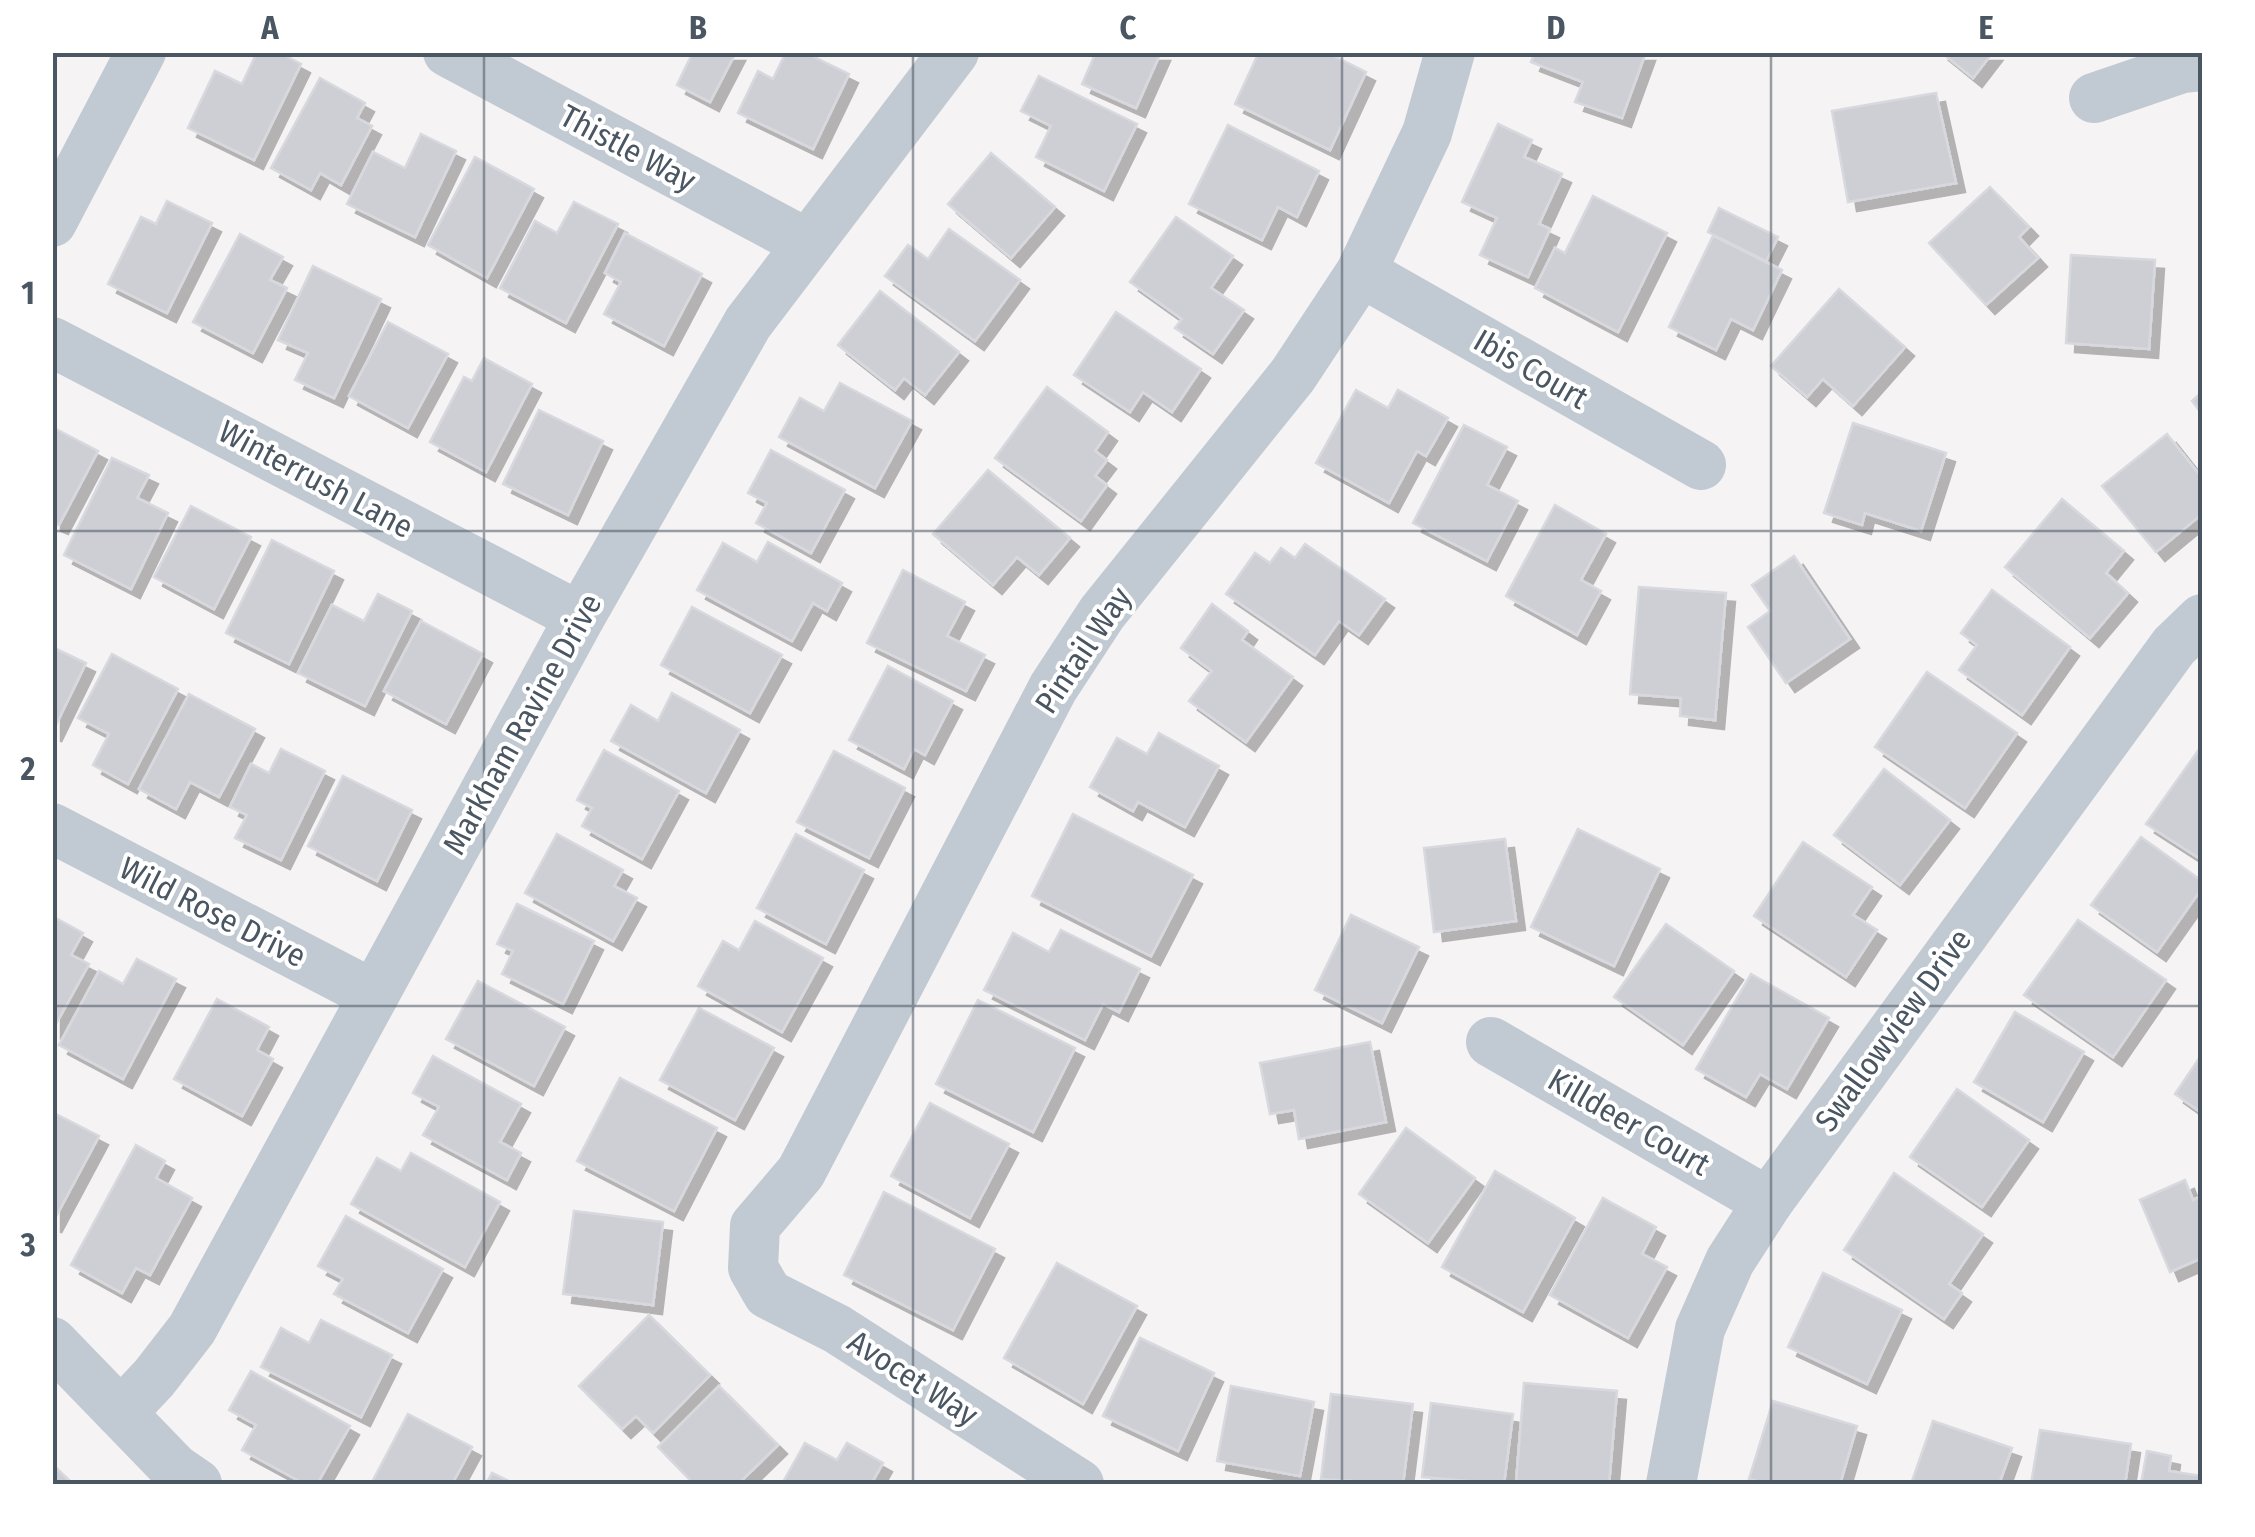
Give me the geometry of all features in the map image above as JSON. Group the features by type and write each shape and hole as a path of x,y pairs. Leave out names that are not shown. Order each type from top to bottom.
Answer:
{"street":[{"path":"52,222 141,52"},
{"name":"Thistle Way","path":"448,52 808,244"},
{"name":"Markham Ravine Drive","path":"120,1413 154,1378 192,1329 580,617 748,323 954,52"},
{"name":"Pintail Way","path":"753,1268 755,1226 801,1172 1053,688 1102,613 1293,375 1361,272 1427,132 1450,52"},
{"path":"2094,98 2182,68 2202,66"},
{"name":"Ibis Court","path":"1361,272 1701,466"},
{"name":"Winterrush Lane","path":"52,342 580,617"},
{"name":"Swallowview Drive","path":"1671,1484 1700,1329 1730,1262 1768,1202 2174,646 2202,618"},
{"name":"Wild Rose Drive","path":"52,828 374,995"},
{"name":"Killdeer Court","path":"1491,1042 1768,1202"},
{"name":"Avocet Way","path":"753,1268 768,1294 837,1329 1079,1484"},
{"path":"52,1342 175,1469 196,1484"}],"building":[{"path":"257,52 278,52 301,64 254,160 188,128 215,71 242,84"},
{"path":"693,52 736,52 710,102 677,85"},
{"path":"786,52 804,52 849,74 813,149 738,113 758,71 773,79"},
{"path":"1096,52 1161,52 1136,108 1082,84"},
{"path":"1259,52 1326,52 1366,72 1330,150 1235,104"},
{"path":"1535,52 1646,52 1622,118 1575,102 1583,82 1531,62"},
{"path":"1941,52 1993,52 1973,78"},
{"path":"1039,76 1137,124 1104,191 1036,157 1051,126 1021,111"},
{"path":"320,78 365,103 357,118 372,126 341,185 320,173 311,190 271,168"},
{"path":"1936,93 1956,183 1848,202 1832,111"},
{"path":"1498,124 1532,140 1524,157 1562,174 1539,224 1550,229 1528,277 1480,255 1497,218 1462,202"},
{"path":"1228,125 1319,171 1297,217 1278,207 1262,240 1189,204"},
{"path":"421,134 456,151 415,237 347,204 373,152 405,168"},
{"path":"991,153 1055,207 1011,258 948,204"},
{"path":"475,157 534,189 487,278 428,245"},
{"path":"1990,187 2029,227 2019,237 2038,258 1986,305 1929,243"},
{"path":"1593,196 1667,233 1618,332 1535,288 1555,248 1565,253"},
{"path":"167,201 212,223 167,313 108,284 141,217 156,224"},
{"path":"574,202 618,224 566,323 500,288 535,221 557,233"},
{"path":"1719,208 1778,237 1766,261 1708,232"},
{"path":"1176,217 1233,256 1211,288 1244,310 1213,354 1175,328 1182,319 1130,282"},
{"path":"949,229 1020,280 975,341 885,276 908,245 928,259"},
{"path":"625,233 702,274 664,346 604,314 621,282 605,273"},
{"path":"240,234 283,257 270,280 287,288 253,353 193,322"},
{"path":"1713,236 1782,270 1753,330 1731,319 1716,350 1669,327"},
{"path":"2071,255 2155,260 2149,349 2066,343"},
{"path":"313,266 381,299 334,398 295,380 308,353 278,340"},
{"path":"1839,289 1905,347 1853,406 1823,379 1807,397 1771,366"},
{"path":"880,291 959,352 925,395 904,378 895,390 838,345"},
{"path":"1116,312 1201,369 1172,412 1143,392 1130,412 1074,375"},
{"path":"388,322 448,354 408,428 349,396"},
{"path":"484,358 532,384 486,472 430,442 464,377 472,381"},
{"path":"840,383 912,421 875,488 779,437 800,398 824,411"},
{"path":"1047,387 1108,432 1095,451 1107,460 1095,476 1107,485 1081,521 995,458"},
{"path":"1356,390 1388,408 1398,390 1448,418 1426,456 1417,451 1389,503 1316,463"},
{"path":"2202,392 2202,414 2192,401"},
{"path":"539,410 603,441 568,515 503,484"},
{"path":"1853,423 1946,453 1921,531 1865,513 1862,525 1824,513"},
{"path":"1464,425 1507,447 1487,485 1518,501 1487,561 1413,523"},
{"path":"52,427 98,451 59,525 52,522"},
{"path":"2167,434 2202,478 2202,514 2156,552 2102,486"},
{"path":"771,450 845,490 811,553 756,523 767,503 748,493"},
{"path":"112,458 149,475 137,498 168,513 131,589 64,555"},
{"path":"988,470 1070,538 1039,575 1017,557 993,585 933,534"},
{"path":"2062,499 2124,551 2106,573 2128,593 2090,638 2005,567"},
{"path":"1555,505 1606,534 1581,580 1601,591 1577,635 1506,596"},
{"path":"191,506 251,537 214,609 154,577"},
{"path":"272,540 334,571 289,664 226,633"},
{"path":"768,542 842,583 827,611 813,603 792,641 697,590 723,543 757,562"},
{"path":"1305,544 1385,599 1359,635 1339,621 1315,655 1226,594 1255,553 1270,563 1281,548 1295,558"},
{"path":"1794,556 1850,639 1786,683 1748,627 1770,611 1752,585"},
{"path":"903,570 965,602 947,636 985,655 966,691 867,643"},
{"path":"1639,587 1726,593 1715,720 1680,716 1681,698 1630,694"},
{"path":"1992,590 2070,647 2022,715 1959,670 1977,645 1961,633"},
{"path":"378,594 412,611 365,706 298,673 332,605 364,621"},
{"path":"1212,604 1248,631 1242,640 1293,677 1246,742 1189,701 1212,671 1181,648"},
{"path":"692,607 782,655 750,713 661,665"},
{"path":"421,621 483,654 446,724 384,691"},
{"path":"52,647 86,663 52,733"},
{"path":"112,654 178,689 128,784 93,765 109,734 78,718"},
{"path":"888,666 953,701 925,755 914,749 904,769 849,740"},
{"path":"1927,672 2017,733 1965,808 1875,747"},
{"path":"672,693 740,730 706,793 611,741 631,705 658,721"},
{"path":"189,694 255,729 219,797 190,782 176,809 139,789"},
{"path":"1159,733 1219,766 1185,827 1138,802 1133,811 1090,787 1117,738 1147,754"},
{"path":"281,749 325,771 281,860 235,838 247,815 230,807 251,764 269,773"},
{"path":"604,750 679,791 642,859 582,826 592,808 577,800"},
{"path":"2202,750 2202,860 2146,824"},
{"path":"834,751 905,788 869,858 797,822"},
{"path":"1884,769 1950,820 1900,885 1834,835"},
{"path":"343,776 412,810 377,881 308,846"},
{"path":"1073,814 1193,875 1151,956 1032,896"},
{"path":"1578,829 1660,869 1614,966 1531,927"},
{"path":"557,834 623,870 614,886 637,898 613,941 525,893"},
{"path":"796,834 864,870 826,944 757,908"},
{"path":"2141,837 2202,881 2202,888 2157,952 2091,905"},
{"path":"1505,839 1516,921 1434,932 1424,848"},
{"path":"1803,842 1872,887 1853,915 1877,930 1846,977 1754,916"},
{"path":"517,904 594,941 563,1004 502,974 513,951 497,944"},
{"path":"1351,915 1419,947 1382,1023 1315,990"},
{"path":"52,916 83,933 71,955 89,964 52,1031"},
{"path":"2078,920 2166,980 2113,1057 2024,995"},
{"path":"755,921 823,958 782,1032 698,986 723,941 739,950"},
{"path":"1666,924 1734,971 1683,1045 1614,997"},
{"path":"1061,930 1140,969 1119,1012 1103,1004 1085,1040 984,990 1013,933 1049,952"},
{"path":"137,959 176,979 123,1079 59,1045 99,971 123,984"},
{"path":"1751,974 1829,1018 1787,1089 1760,1074 1746,1097 1696,1069"},
{"path":"478,981 565,1027 534,1086 446,1039"},
{"path":"217,999 269,1027 257,1050 273,1059 242,1116 174,1079"},
{"path":"978,1000 1075,1048 1033,1132 936,1084"},
{"path":"699,1008 774,1048 735,1120 660,1080"},
{"path":"2015,1012 2084,1052 2043,1122 1974,1082"},
{"path":"1370,1042 1386,1122 1299,1139 1294,1110 1270,1114 1260,1063"},
{"path":"2202,1054 2202,1113 2175,1094"},
{"path":"433,1056 521,1104 500,1142 521,1153 507,1180 423,1135 439,1107 413,1093"},
{"path":"620,1078 717,1128 674,1211 577,1161"},
{"path":"1957,1089 2029,1140 1982,1207 1910,1157"},
{"path":"930,1103 1009,1144 970,1218 891,1176"},
{"path":"52,1112 99,1136 52,1224"},
{"path":"1406,1128 1475,1178 1428,1243 1359,1194"},
{"path":"136,1145 165,1161 156,1178 192,1198 150,1275 136,1268 122,1293 71,1265"},
{"path":"411,1153 500,1202 465,1267 351,1204 377,1158 401,1171"},
{"path":"1495,1171 1575,1218 1523,1312 1442,1267"},
{"path":"1894,1173 1983,1234 1949,1284 1962,1293 1944,1319 1844,1250"},
{"path":"2185,1180 2193,1200 2202,1196 2202,1258 2170,1272 2140,1200"},
{"path":"884,1192 995,1249 953,1330 844,1275"},
{"path":"1603,1198 1656,1227 1642,1254 1667,1267 1628,1338 1550,1295"},
{"path":"574,1211 663,1222 653,1305 563,1294"},
{"path":"346,1216 443,1269 408,1333 334,1294 343,1279 318,1266"},
{"path":"1057,1263 1137,1306 1083,1404 1004,1358"},
{"path":"1823,1273 1902,1310 1867,1384 1788,1347"},
{"path":"649,1315 710,1375 653,1433 636,1416 622,1429 579,1386"},
{"path":"321,1320 392,1355 361,1417 261,1367 281,1328 309,1343"},
{"path":"1140,1338 1214,1373 1178,1451 1103,1416"},
{"path":"251,1371 350,1426 317,1484 305,1484 242,1450 256,1425 229,1410"},
{"path":"1524,1383 1617,1391 1609,1484 1516,1484"},
{"path":"719,1386 778,1445 738,1484 694,1484 658,1447"},
{"path":"1231,1386 1314,1402 1300,1476 1217,1461"},
{"path":"1331,1394 1413,1404 1403,1484 1321,1479"},
{"path":"1773,1401 1857,1426 1840,1484 1769,1484 1749,1479"},
{"path":"1431,1403 1513,1414 1504,1484 1422,1477"},
{"path":"408,1414 472,1447 452,1484 371,1484"},
{"path":"1933,1421 2012,1448 1999,1484 1911,1484"},
{"path":"2040,1430 2131,1444 2125,1484 2031,1484"},
{"path":"805,1443 837,1460 847,1443 883,1463 871,1484 782,1484"},
{"path":"2147,1451 2171,1456 2169,1471 2202,1476 2202,1484 2141,1484"},
{"path":"52,1464 73,1484 52,1484"},
{"path":"492,1473 515,1484 486,1484"}]}
